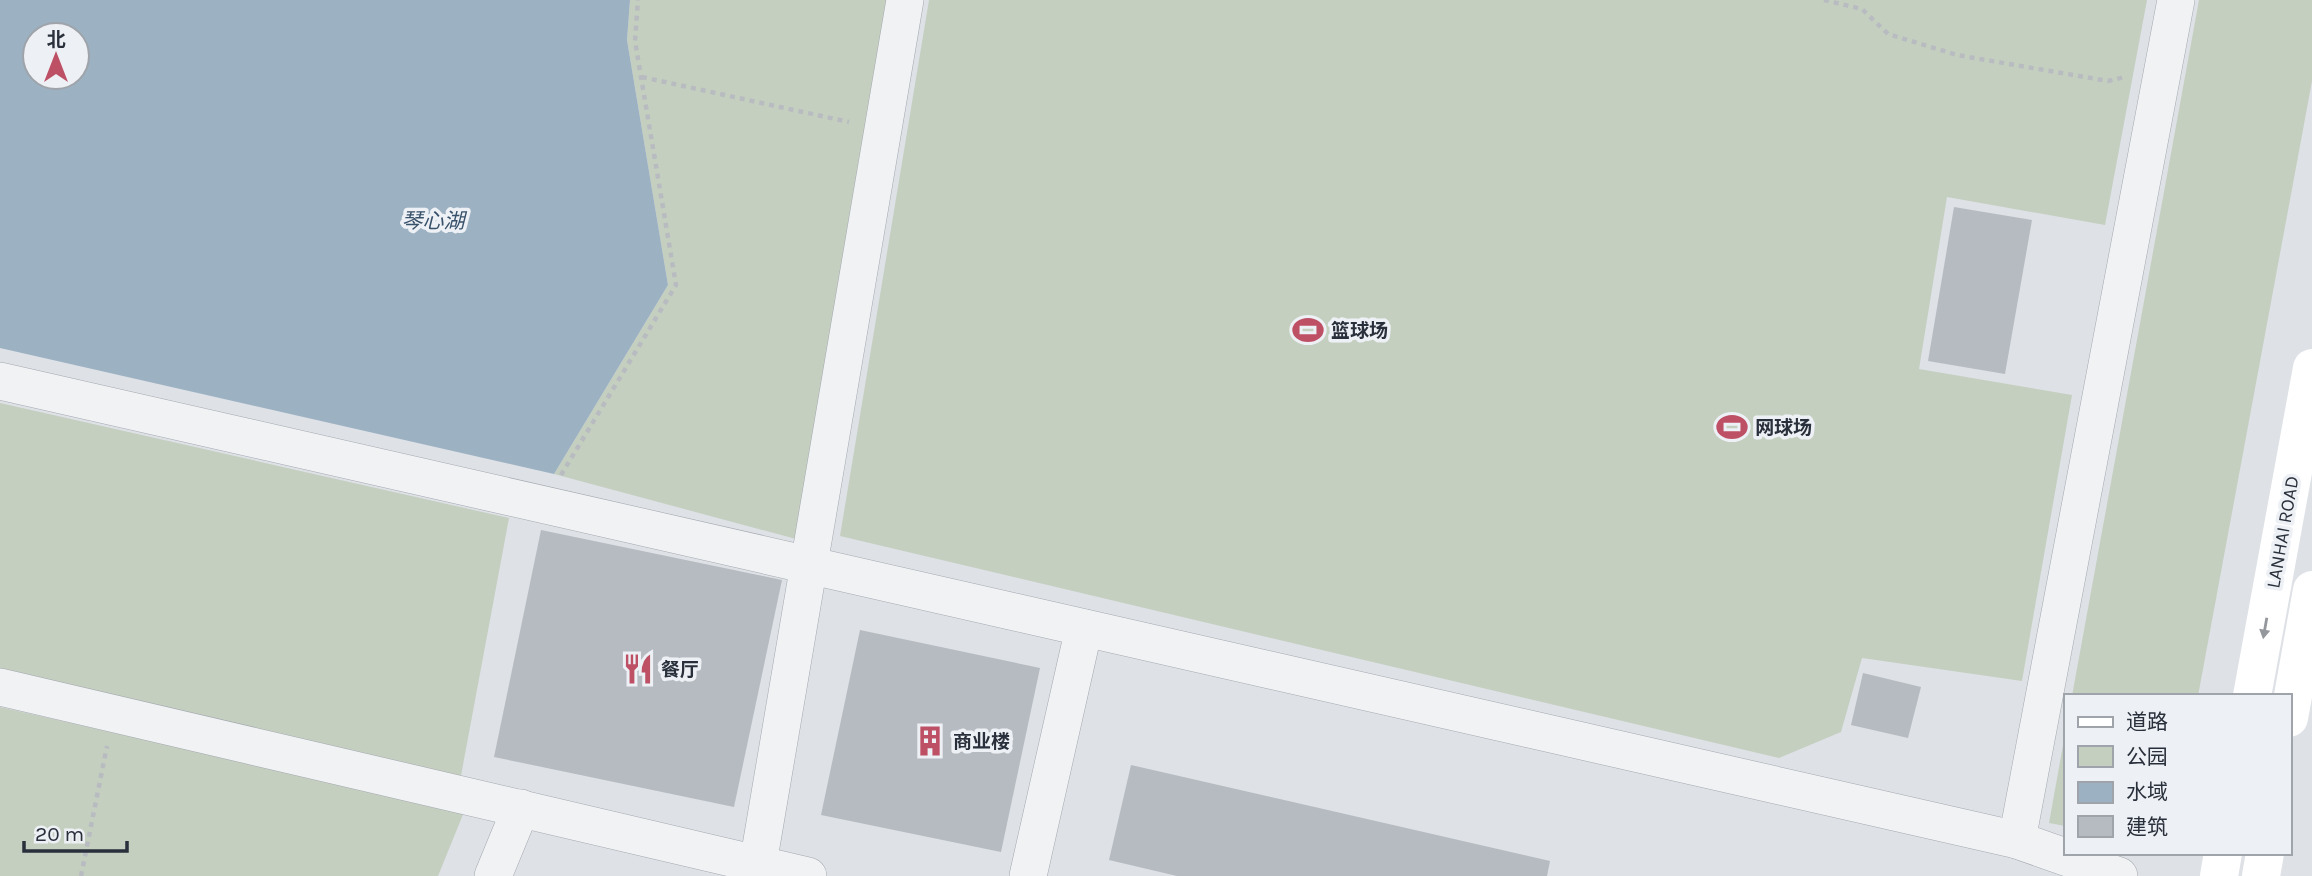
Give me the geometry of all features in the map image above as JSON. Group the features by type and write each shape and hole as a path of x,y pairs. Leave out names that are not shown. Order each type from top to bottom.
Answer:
{"street":[{"path":"758,864 905,0"},
{"path":"2017,840 2176,0"},
{"name":"LANHAI ROAD","path":"2252,694 2312,368"},
{"path":"0,381 2017,840 2119,876"},
{"name":"LANHAI ROAD","path":"2291,707 2312,590"},
{"path":"1028,876 1084,628"},
{"path":"0,687 808,876"},
{"path":"493,876 521,808"},
{"path":"2219,876 2223,855"},
{"path":"2261,876 2265,855"}],"path":[{"path":"561,476 676,285 635,41 638,0"},
{"path":"1824,0 1862,9 1888,34 1958,55 2108,81 2133,76"},
{"path":"642,77 883,129"},
{"path":"81,876 107,745"}],"green space":[{"path":"630,0 888,0 796,539 554,474 668,285 627,40"},
{"path":"929,0 2147,0 2105,225 1947,197 1919,369 2072,395 2022,681 1862,658 1841,732 1779,758 840,536"},
{"path":"2199,0 2312,0 2312,81 2198,694 2072,694"},
{"path":"0,403 509,518 460,781 0,674"},
{"path":"0,707 464,812 438,876 0,876"},
{"path":"2064,740 2064,826 2049,823"}],"water":[{"name":"琴心湖","path":"0,0 630,0 627,40 668,285 554,474 0,348"}],"building":[{"path":"1954,207 2032,220 2005,374 1928,361"},
{"name":"餐厅","path":"541,530 782,580 734,807 494,757"},
{"name":"商业楼","path":"860,630 1040,668 1001,852 821,815"},
{"path":"1863,673 1921,687 1908,738 1851,725"},
{"path":"1131,765 1550,861 1547,876 1177,876 1109,860"}],"place":[{"name":"篮球场","path":"1308,330"},
{"name":"网球场","path":"1732,427"},
{"name":"餐厅","path":"638,669"},
{"name":"商业楼","path":"930,741"}]}
